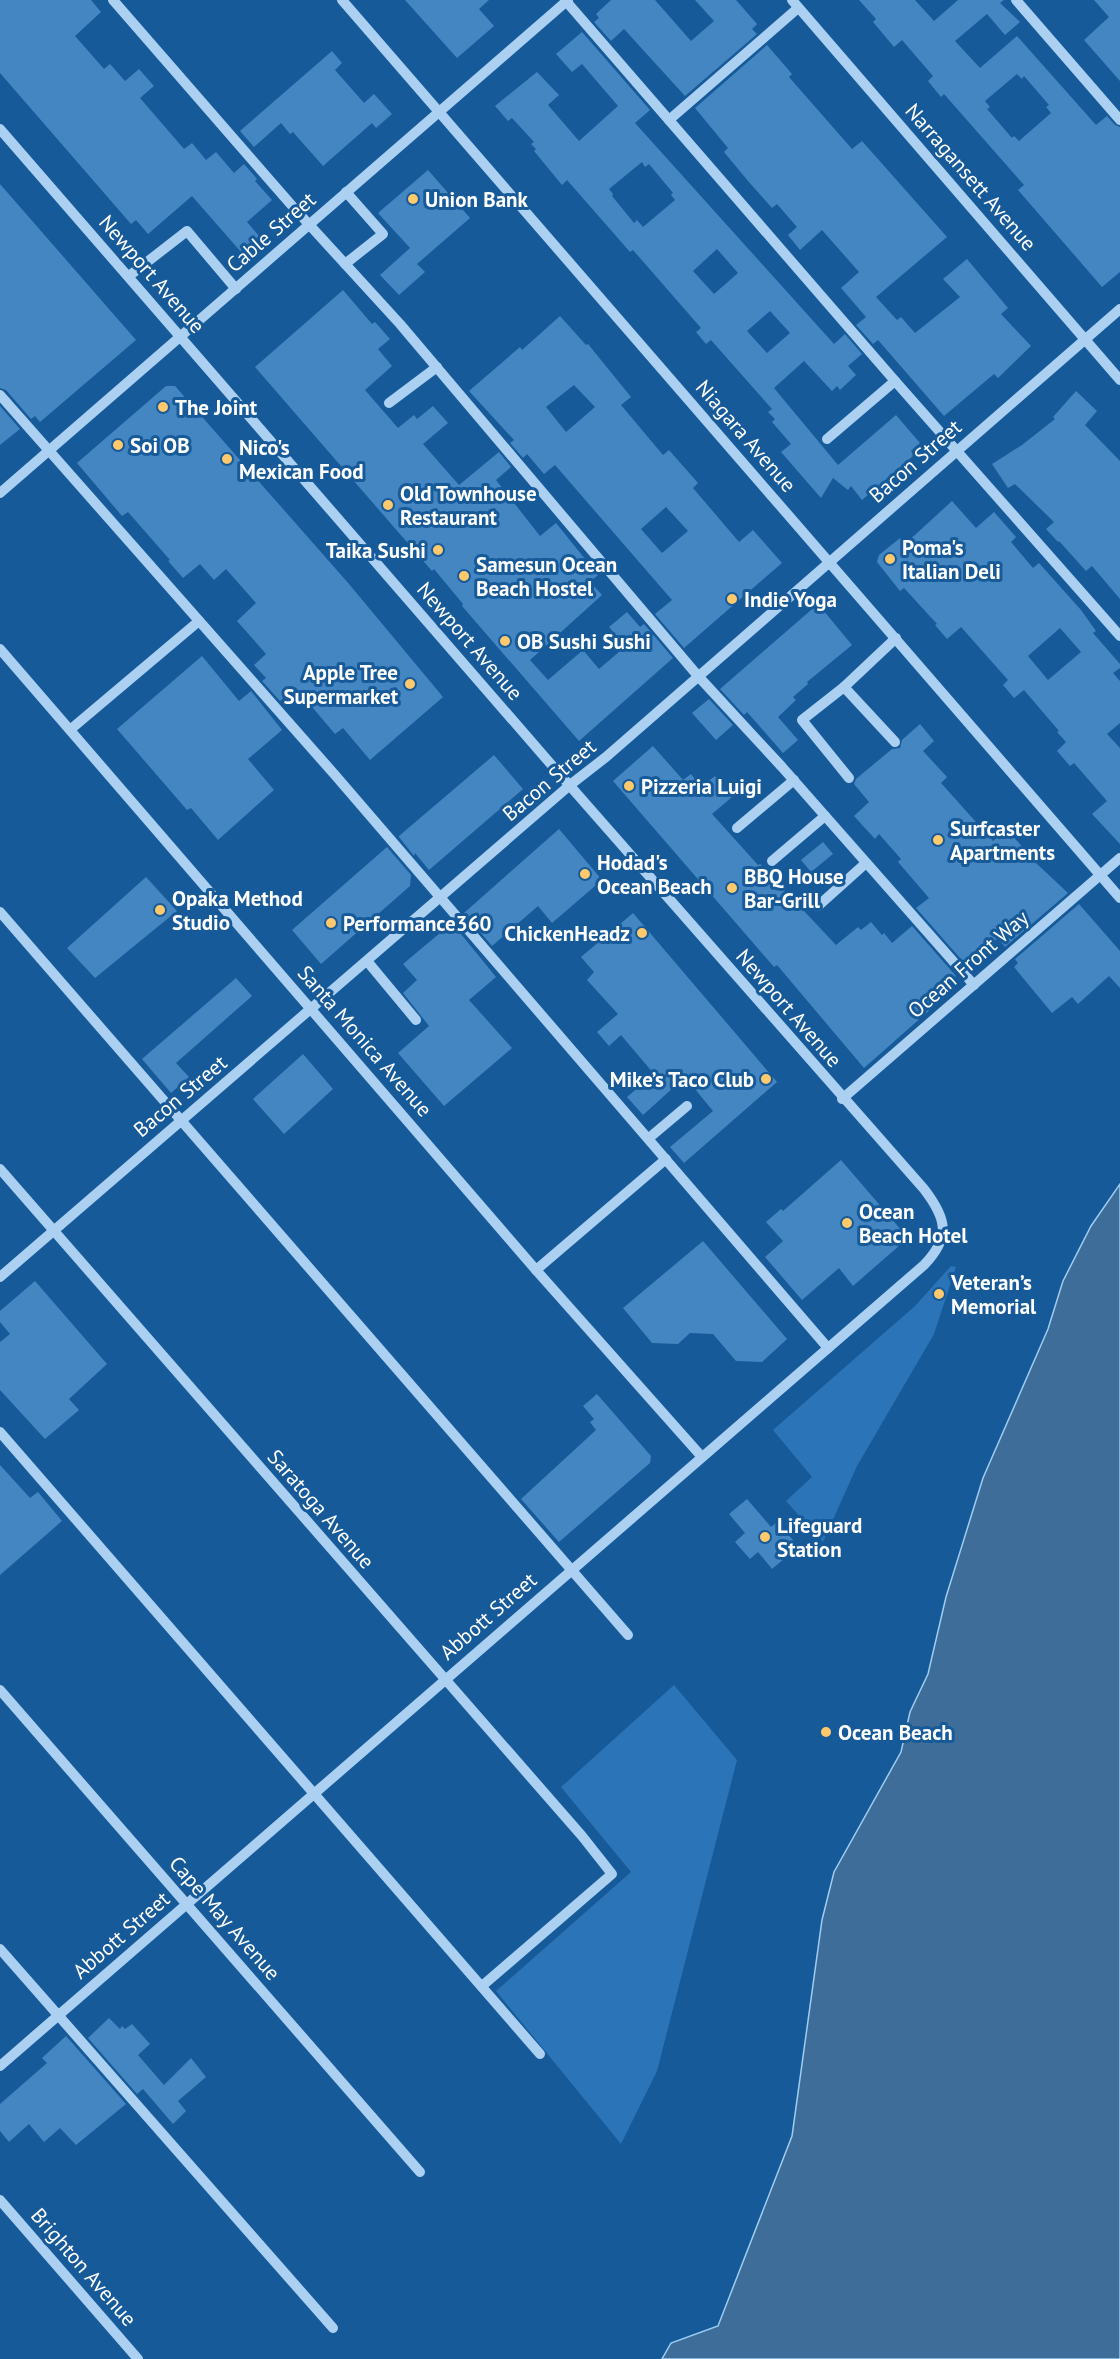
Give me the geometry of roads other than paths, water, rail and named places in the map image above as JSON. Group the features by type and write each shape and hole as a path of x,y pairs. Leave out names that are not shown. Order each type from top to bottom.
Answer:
{"street":[{"path":"113,0 437,367 698,676 794,780 974,985"},
{"name":"Niagara Avenue","path":"342,0 1120,898"},
{"path":"1016,0 1120,120"},
{"path":"567,1 895,381 1120,636"},
{"name":"Cable Street","path":"0,493 567,1"},
{"path":"669,120 795,4"},
{"name":"Narragansett Avenue","path":"795,4 1120,380"},
{"name":"Newport Avenue","path":"0,129 912,1177"},
{"path":"345,264 382,234 346,192"},
{"path":"129,276 187,231 236,289"},
{"name":"Bacon Street","path":"0,1277 570,785 606,757 1120,309"},
{"path":"389,403 437,367"},
{"path":"827,439 895,381"},
{"path":"0,394 441,898 828,1348"},
{"path":"70,729 199,621"},
{"path":"849,778 802,720 844,687 896,638"},
{"name":"Santa Monica Avenue","path":"0,649 536,1270 702,1457"},
{"path":"844,687 895,742"},
{"path":"737,828 794,780"},
{"path":"772,861 825,816"},
{"name":"Ocean Front Way","path":"843,1099 1120,858"},
{"path":"818,906 866,862"},
{"path":"0,912 628,1635"},
{"path":"367,961 416,1020"},
{"path":"649,1138 687,1106"},
{"path":"536,1270 666,1159"},
{"name":"Saratoga Avenue","path":"0,1170 582,1836 612,1874 482,1986"},
{"name":"Abbott Street","path":"0,2066 937,1252 943,1238 943,1224 932,1200 912,1177"},
{"path":"0,1432 540,2054"},
{"name":"Cape May Avenue","path":"0,1690 420,2172"},
{"path":"0,1949 333,2328"},
{"name":"Brighton Avenue","path":"0,2200 138,2359"}],"place":[{"name":"Union Bank","path":"413,199"},
{"name":"The Joint","path":"163,407"},
{"name":"Soi OB","path":"118,445"},
{"name":"Nico's Mexican Food","path":"227,459"},
{"name":"Old Townhouse Restaurant","path":"388,505"},
{"name":"Taika Sushi","path":"438,550"},
{"name":"Poma's Italian Deli","path":"890,559"},
{"name":"Samesun Ocean Beach Hostel","path":"464,576"},
{"name":"Indie Yoga","path":"732,599"},
{"name":"OB Sushi Sushi","path":"505,641"},
{"name":"Apple Tree Supermarket","path":"410,684"},
{"name":"Pizzeria Luigi","path":"629,786"},
{"name":"Surfcaster Apartments","path":"938,840"},
{"name":"Hodad's Ocean Beach","path":"585,874"},
{"name":"BBQ House Bar-Grill","path":"732,888"},
{"name":"Opaka Method Studio","path":"160,910"},
{"name":"Performance360","path":"331,923"},
{"name":"ChickenHeadz","path":"642,933"},
{"name":"Mike’s Taco Club","path":"766,1079"},
{"name":"Ocean Beach Hotel","path":"847,1223"},
{"name":"Veteran’s Memorial","path":"939,1294"},
{"name":"Lifeguard Station","path":"765,1537"},
{"name":"Ocean Beach","path":"826,1732"}]}
